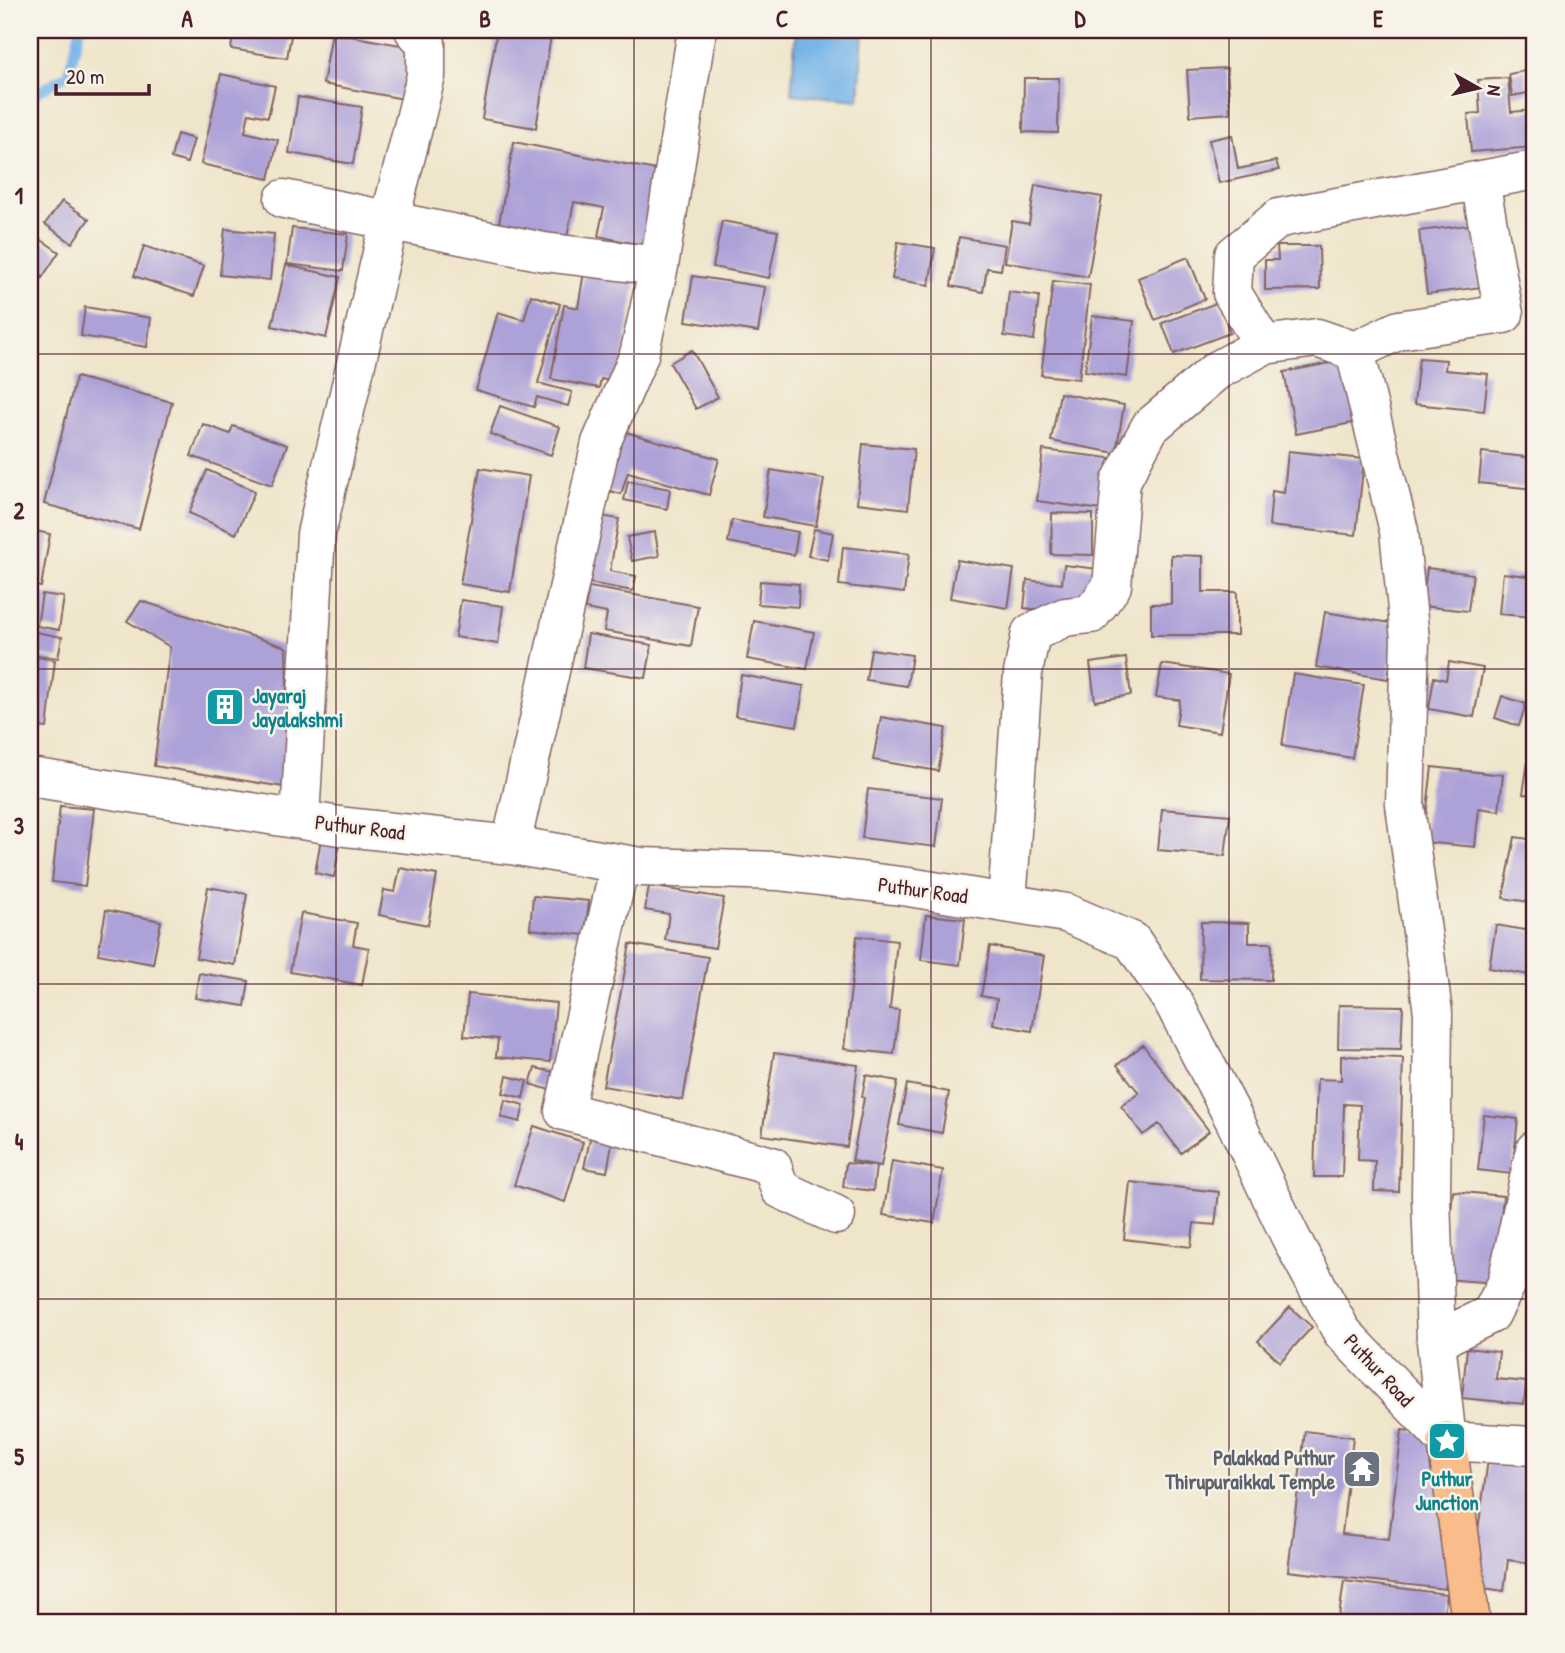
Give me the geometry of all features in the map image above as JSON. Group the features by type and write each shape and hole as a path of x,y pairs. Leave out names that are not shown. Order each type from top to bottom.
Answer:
{"main road":[{"path":"1447,1441 1471,1623"}],"street":[{"path":"300,819 316,534 426,76 426,43 414,30"},
{"path":"511,845 601,443 639,355 659,266 697,30"},
{"path":"1264,345 1232,293 1234,255 1279,218 1535,170"},
{"path":"1007,903 1023,673 1031,633 1065,617 1091,614 1112,586 1121,481 1150,427 1216,371 1264,345 1317,338 1354,351 1399,330 1504,314 1480,181"},
{"path":"284,199 544,252 659,266"},
{"path":"1354,351 1399,531 1410,639 1405,805 1433,1013 1431,1197 1436,1340 1447,1441 1535,1446"},
{"name":"Puthur Road","path":"30,777 346,827 511,845 641,867 778,871 909,887 1066,913 1132,941 1175,1005 1290,1236 1342,1332 1447,1441"},
{"path":"620,864 564,1111 772,1166 780,1189 836,1215"},
{"path":"1436,1340 1491,1314 1507,1283 1535,1150"}],"water":[{"path":"796,30 863,30 859,100 791,94"}],"building":[{"path":"234,30 292,30 287,58 231,49"},
{"path":"497,30 552,30 536,128 482,119"},
{"path":"332,33 412,47 404,99 323,84"},
{"path":"1227,68 1230,113 1190,116 1187,70"},
{"path":"1525,71 1528,93 1512,96 1509,74"},
{"path":"221,74 275,86 268,117 249,113 245,132 278,140 269,179 201,164"},
{"path":"1024,78 1059,78 1058,133 1023,132"},
{"path":"1508,78 1511,112 1535,110 1535,147 1471,152 1468,114 1480,113 1478,80"},
{"path":"298,97 362,107 353,164 289,153"},
{"path":"177,134 194,139 187,163 171,158"},
{"path":"1232,135 1238,169 1276,161 1279,170 1219,183 1209,140"},
{"path":"514,142 661,171 646,246 598,236 604,208 574,202 565,247 497,234"},
{"path":"1035,185 1102,197 1088,277 1005,262 1012,221 1029,224"},
{"path":"62,201 89,219 72,243 45,224"},
{"path":"722,221 778,231 769,278 713,267"},
{"path":"1475,224 1482,287 1427,294 1419,231"},
{"path":"292,228 348,234 343,271 287,264"},
{"path":"225,229 274,234 270,280 220,275"},
{"path":"30,232 59,252 36,287 30,283"},
{"path":"959,237 1005,245 1001,270 987,268 983,292 951,286"},
{"path":"898,242 935,248 929,285 892,279"},
{"path":"144,246 204,266 194,296 134,276"},
{"path":"1277,246 1319,246 1320,289 1265,290 1265,260 1278,260"},
{"path":"1188,257 1205,299 1155,320 1138,278"},
{"path":"286,265 340,277 326,338 272,326"},
{"path":"584,272 636,281 619,383 601,379 599,388 551,379 564,305 578,308"},
{"path":"693,276 765,287 758,332 686,321"},
{"path":"1053,281 1090,285 1079,379 1041,375"},
{"path":"1009,292 1039,296 1034,340 1004,336"},
{"path":"531,295 560,304 538,383 572,392 568,406 537,397 534,407 476,390 498,312 524,320"},
{"path":"1219,302 1230,333 1174,354 1162,323"},
{"path":"85,307 151,318 147,347 81,336"},
{"path":"1092,316 1134,321 1127,377 1085,371"},
{"path":"692,350 718,397 696,409 670,363"},
{"path":"1419,358 1446,360 1445,370 1488,374 1484,411 1414,404"},
{"path":"1346,360 1357,422 1296,434 1284,372"},
{"path":"76,377 172,402 139,529 44,504"},
{"path":"1060,393 1124,405 1116,453 1051,441"},
{"path":"500,406 560,427 551,455 490,434"},
{"path":"203,424 230,434 233,426 287,445 272,485 191,456"},
{"path":"622,431 719,459 709,495 628,472 621,494 605,490"},
{"path":"863,444 914,449 908,509 857,503"},
{"path":"1043,450 1110,458 1102,510 1037,501"},
{"path":"1288,451 1364,459 1356,535 1269,526 1272,491 1284,493"},
{"path":"1482,452 1535,458 1535,489 1479,483"},
{"path":"480,468 529,476 510,592 460,584"},
{"path":"207,470 255,491 236,534 189,513"},
{"path":"771,470 824,479 816,526 763,517"},
{"path":"628,481 670,489 667,509 624,500"},
{"path":"1052,513 1093,514 1093,555 1051,554"},
{"path":"595,515 619,519 610,571 636,576 633,591 584,582"},
{"path":"732,520 798,532 794,555 728,542"},
{"path":"814,529 833,533 828,560 808,556"},
{"path":"30,530 50,534 41,587 30,585"},
{"path":"655,532 659,556 632,561 627,537"},
{"path":"843,547 909,554 904,593 839,585"},
{"path":"1171,555 1203,556 1203,592 1237,592 1237,635 1151,635 1151,604 1171,604"},
{"path":"957,560 1014,569 1008,608 950,598"},
{"path":"1064,565 1099,569 1076,614 1024,608 1027,580 1062,584"},
{"path":"1427,568 1473,574 1468,611 1422,606"},
{"path":"1503,573 1535,577 1535,617 1499,614"},
{"path":"760,581 799,584 798,607 758,604"},
{"path":"589,587 698,606 691,646 604,631 607,613 585,609"},
{"path":"42,594 64,597 59,630 37,626"},
{"path":"461,600 503,606 498,644 455,637"},
{"name":"Jayaraj Jayalakshmi","path":"141,601 286,647 290,788 154,766 170,647 127,621"},
{"path":"1325,612 1397,624 1388,679 1316,667"},
{"path":"754,621 814,632 807,669 747,659"},
{"path":"30,631 62,637 58,658 30,654"},
{"path":"588,634 652,645 646,678 583,668"},
{"path":"871,649 912,655 907,686 866,680"},
{"path":"30,656 55,660 47,728 30,726"},
{"path":"1126,658 1131,695 1095,701 1090,663"},
{"path":"1449,662 1483,668 1474,717 1429,709 1434,677 1446,680"},
{"path":"1162,664 1229,674 1220,732 1176,725 1180,700 1156,697"},
{"path":"1293,674 1364,685 1352,758 1282,746"},
{"path":"741,675 804,686 797,726 735,716"},
{"path":"1502,696 1526,704 1519,726 1495,718"},
{"path":"881,717 946,728 938,771 873,760"},
{"path":"1535,722 1535,795 1523,794"},
{"path":"1432,767 1503,775 1499,811 1479,808 1475,847 1423,842"},
{"path":"868,789 942,798 936,847 862,838"},
{"path":"60,806 94,809 85,886 52,882"},
{"path":"1162,809 1230,815 1225,856 1158,850"},
{"path":"322,833 341,836 334,877 315,873"},
{"path":"1515,837 1535,840 1535,903 1503,898"},
{"path":"400,868 437,875 428,925 379,915 384,890 395,892"},
{"path":"649,886 724,898 715,948 665,940 669,914 645,910"},
{"path":"208,887 247,894 235,965 196,958"},
{"path":"533,896 589,901 585,935 530,929"},
{"path":"106,910 161,921 153,964 98,954"},
{"path":"301,913 357,923 353,945 369,948 362,985 290,972"},
{"path":"926,915 965,919 960,965 921,960"},
{"path":"1201,922 1249,923 1249,943 1272,943 1271,980 1200,979"},
{"path":"1496,925 1535,932 1535,976 1489,968"},
{"path":"857,936 897,941 890,1009 899,1010 894,1054 844,1049"},
{"path":"630,944 708,957 683,1100 603,1086"},
{"path":"990,946 1044,956 1032,1031 993,1024 997,999 981,996"},
{"path":"199,973 249,981 245,1006 195,998"},
{"path":"468,994 556,1003 550,1062 496,1057 498,1039 464,1036"},
{"path":"1339,1005 1403,1006 1401,1049 1338,1048"},
{"path":"1143,1045 1209,1131 1181,1153 1159,1124 1143,1135 1121,1106 1139,1093 1117,1065"},
{"path":"774,1053 858,1065 847,1147 762,1135"},
{"path":"1341,1056 1403,1058 1399,1192 1374,1191 1375,1161 1358,1160 1360,1105 1344,1104 1342,1177 1314,1177 1317,1079 1341,1080"},
{"path":"535,1068 554,1072 550,1090 530,1084"},
{"path":"866,1075 898,1081 881,1166 852,1161"},
{"path":"507,1076 527,1081 523,1098 503,1093"},
{"path":"907,1084 949,1092 942,1133 899,1125"},
{"path":"505,1100 524,1105 520,1122 501,1117"},
{"path":"1484,1115 1518,1119 1512,1174 1478,1170"},
{"path":"534,1126 583,1142 565,1202 514,1185"},
{"path":"591,1134 613,1138 607,1172 584,1168"},
{"path":"892,1161 943,1170 934,1223 883,1215"},
{"path":"846,1163 876,1166 873,1191 843,1187"},
{"path":"1130,1182 1219,1192 1215,1225 1194,1223 1191,1247 1124,1239"},
{"path":"1453,1191 1503,1196 1495,1283 1445,1279"},
{"path":"1535,1284 1535,1320 1529,1319"},
{"path":"1290,1307 1312,1327 1280,1362 1258,1341"},
{"path":"1467,1348 1499,1352 1496,1379 1526,1382 1524,1404 1462,1398"},
{"path":"1402,1430 1433,1434 1449,1555 1445,1589 1288,1571 1305,1431 1353,1437 1342,1534 1389,1539"},
{"path":"1490,1446 1535,1453 1535,1520 1529,1563 1508,1560 1504,1591 1470,1586"},
{"path":"1344,1581 1447,1594 1443,1623 1338,1623"}],"waterway":[{"path":"30,97 68,74 80,30"}],"place":[{"name":"Jayaraj Jayalakshmi","path":"225,707"},
{"name":"Puthur Junction","path":"1447,1441"},
{"name":"Palakkad Puthur Thirupuraikkal Temple","path":"1362,1469"}]}
